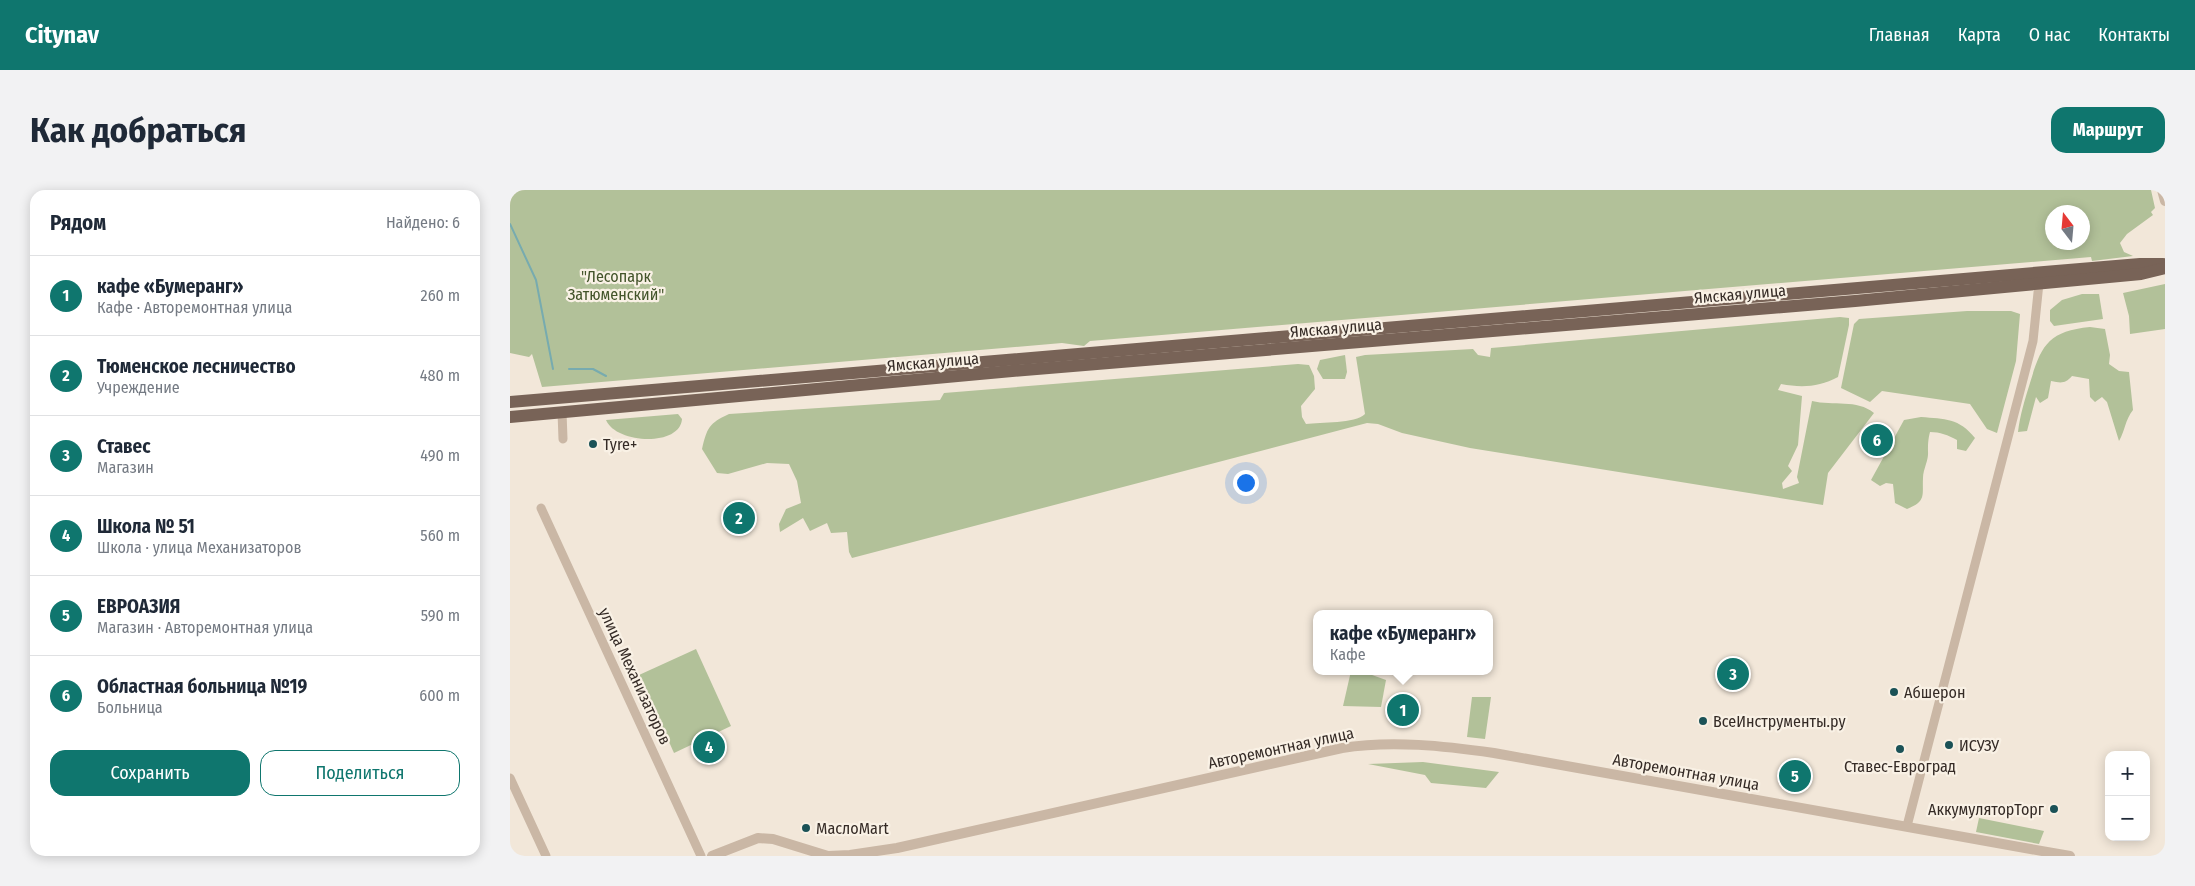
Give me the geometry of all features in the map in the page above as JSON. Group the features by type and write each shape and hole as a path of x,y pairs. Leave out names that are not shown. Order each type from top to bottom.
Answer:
{"main road":[{"name":"Ямская улица","path":"510,402 2140,264 2165,266"},
{"name":"Ямская улица","path":"510,417 2039,284 2141,274 2165,266"},
{"path":"1620,307 1621,320"}],"street":[{"path":"2162,190 2165,201"},
{"path":"1907,826 2033,341 2039,284"},
{"path":"562,412 563,439"},
{"name":"улица Механизаторов","path":"541,508 701,856"},
{"name":"Авторемонтная улица","path":"712,856 758,838 773,840 828,856 897,848 1342,748 1380,745 1462,749 1494,753 2070,856"},
{"path":"510,778 546,856"}],"green space":[{"name":"\"Лесопарк Затюменский\"","path":"510,190 2151,190 2155,208 2151,212 2153,215 2127,234 2120,243 2124,252 2133,256 2092,261 2091,257 1090,341 1084,346 1062,343 542,387 532,354 529,357 510,353"},
{"path":"2165,284 2165,329 2130,334 2129,316 2123,293"},
{"path":"2082,294 2099,294 2103,319 2054,326 2050,321 2050,310 2062,300"},
{"path":"1967,311 2011,311 2020,314 2016,361 1997,433 1987,429 1970,404 1882,391 1870,402 1841,388 1854,324 1859,319"},
{"path":"1840,317 1849,318 1849,325 1838,377 1810,386 1781,384 1778,390 1802,396 1798,445 1788,466 1792,471 1782,483 1783,489 1799,483 1797,477 1812,401 1852,404 1874,413 1828,473 1823,505 1470,448 1402,433 1378,424 1367,423 852,558 849,552 847,532 831,533 827,523 810,531 803,518 780,532 779,524 786,509 801,503 797,481 789,464 767,463 728,474 717,473 702,449 707,431 713,423 729,414 940,400 944,393 1298,364 1309,365 1314,376 1315,389 1301,406 1302,417 1306,424 1346,421 1354,420 1365,414 1356,357 1365,355 1473,349 1478,355 1490,357 1491,348"},
{"path":"2090,327 2105,329 2110,355 2109,364 2119,371 2129,372 2133,410 2119,441 2107,402 2102,397 2095,402 2090,397 2089,379 2072,376 2063,382 2051,381 2048,398 2040,403 2036,397 2027,431 2018,432 2026,395 2043,350 2055,337 2064,332"},
{"path":"1345,355 1347,372 1345,379 1323,379 1317,369 1320,360"},
{"path":"678,414 682,419 679,428 671,434 660,438 634,438 622,434 612,428 606,420"},
{"path":"1921,417 1944,419 1957,423 1969,431 1975,438 1966,451 1957,449 1957,440 1954,438 1941,433 1930,432 1928,458 1923,475 1922,497 1918,503 1907,509 1895,503 1893,484 1886,483 1880,486 1871,480 1904,420"},
{"path":"696,649 731,726 674,753 639,675"},
{"path":"1350,675 1372,675 1386,680 1381,707 1343,706"},
{"path":"1472,697 1491,697 1485,739 1467,737"},
{"path":"1423,762 1499,772 1486,788 1431,783 1425,775 1368,764"},
{"path":"1979,818 2044,831 2039,844 1976,832"}],"waterway":[{"path":"510,224 536,280 553,369"},
{"path":"569,369 593,369 606,376"}],"place":[{"name":"Областная больница №19","path":"1877,440"},
{"name":"Tyre+","path":"593,444"},
{"name":"Тюменское лесничество","path":"739,518"},
{"name":"Ставес","path":"1733,674"},
{"name":"Абшерон","path":"1894,692"},
{"name":"кафе «Бумеранг»","path":"1403,710"},
{"name":"ВсеИнструменты.ру","path":"1703,721"},
{"name":"ИСУЗУ","path":"1949,745"},
{"name":"Школа № 51","path":"709,747"},
{"name":"Ставес-Евроград","path":"1900,749"},
{"name":"ЕВРОАЗИЯ","path":"1795,776"},
{"name":"АккумуляторТорг","path":"2054,809"},
{"name":"МаслоMart","path":"806,828"}]}
